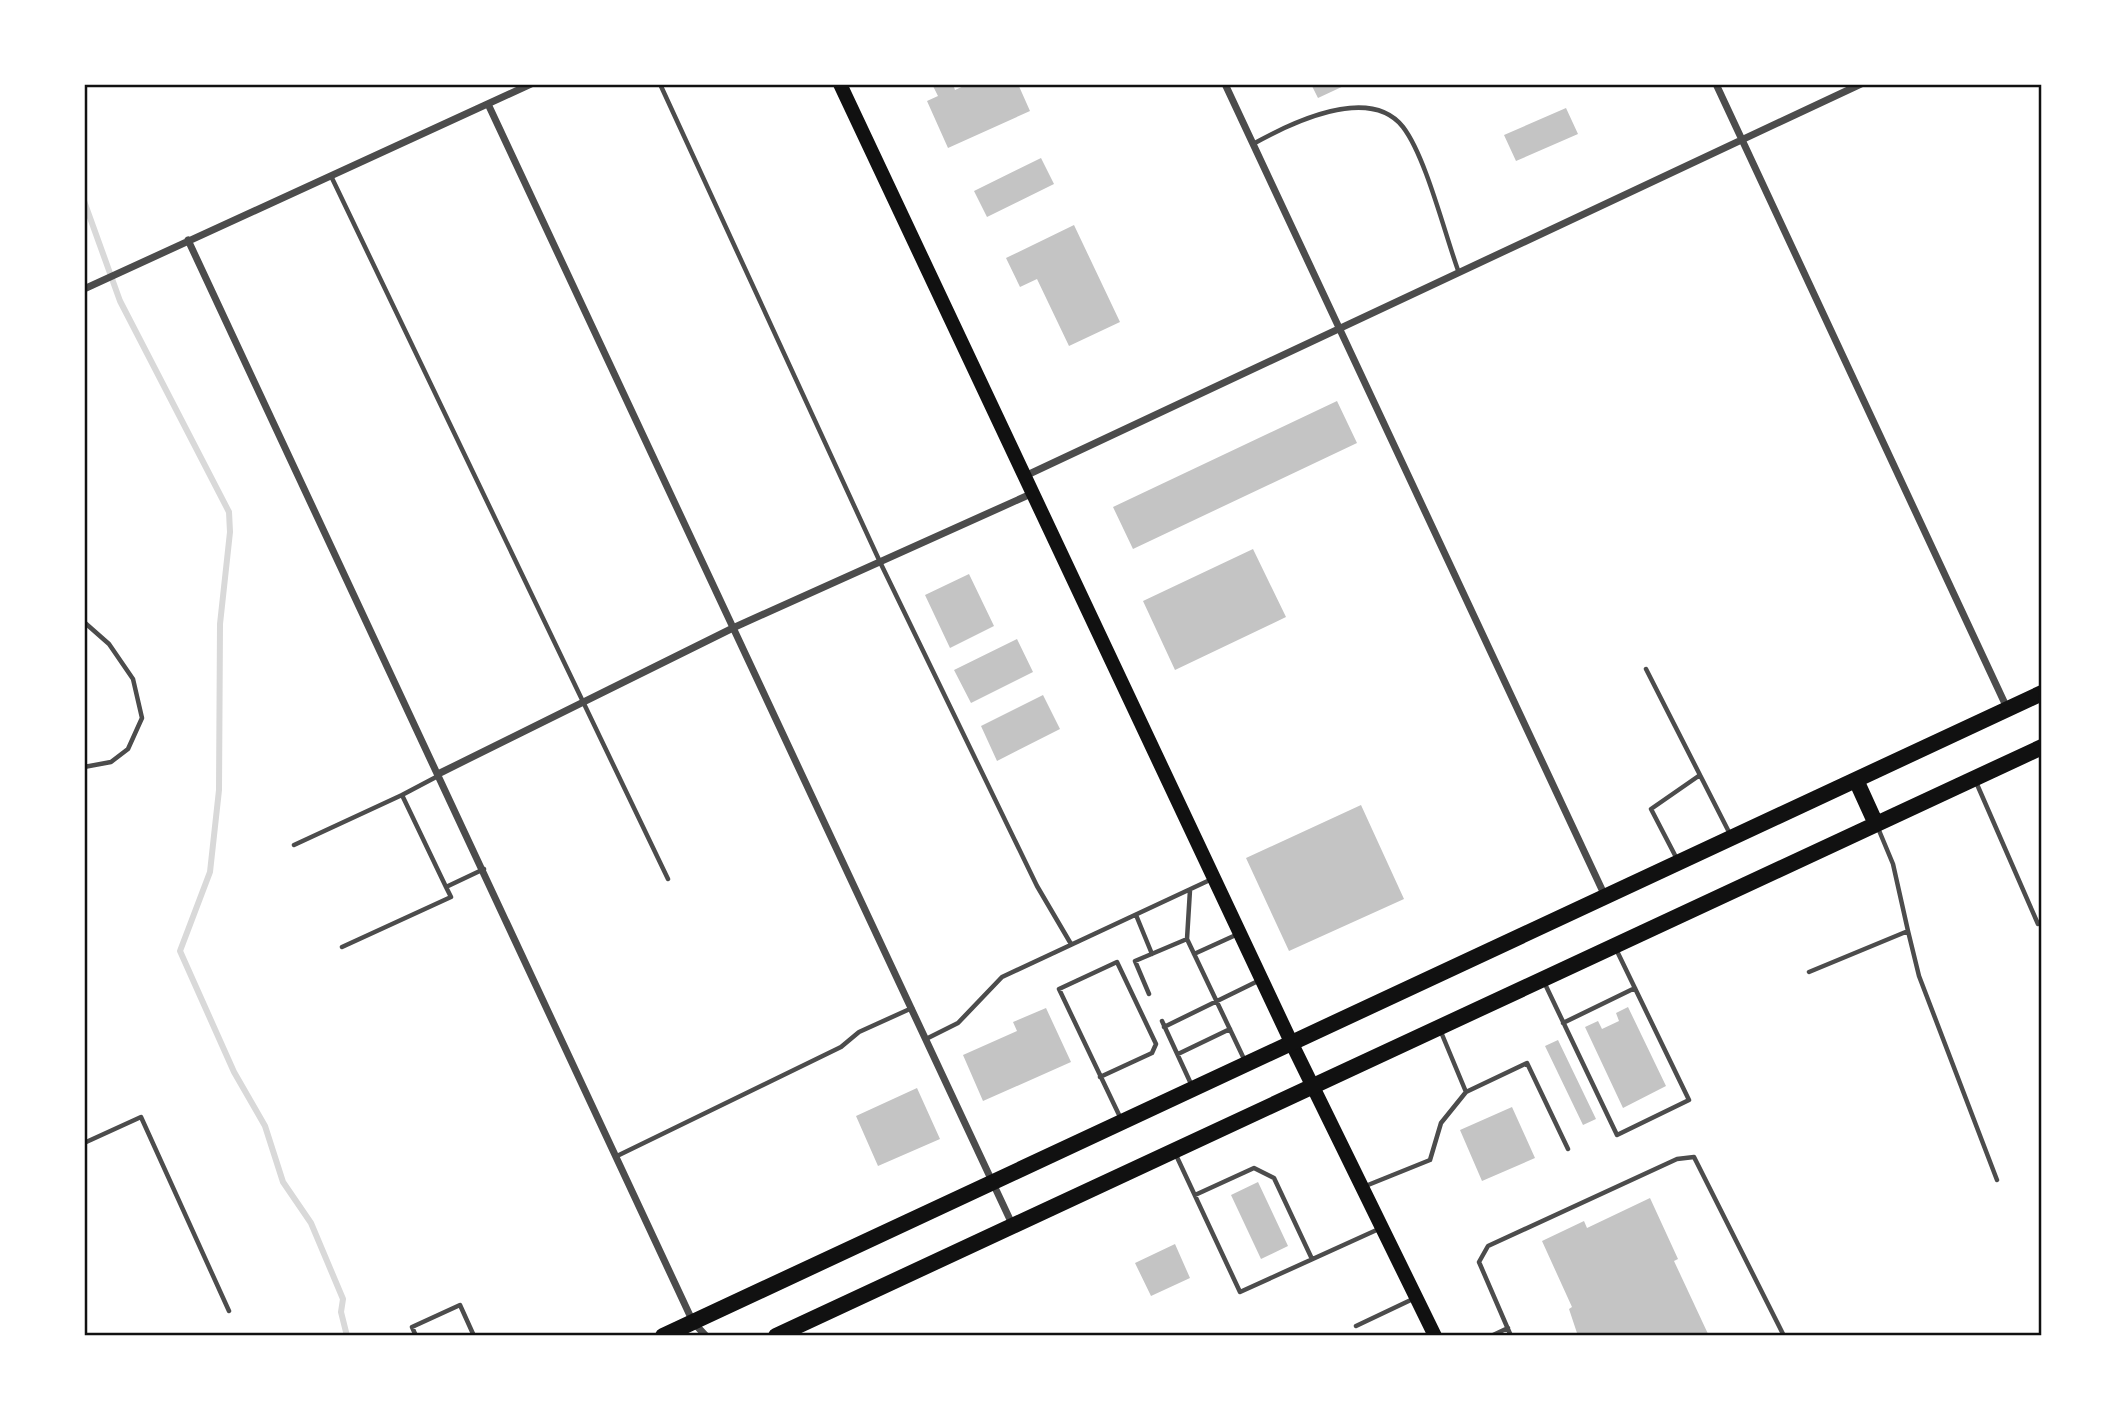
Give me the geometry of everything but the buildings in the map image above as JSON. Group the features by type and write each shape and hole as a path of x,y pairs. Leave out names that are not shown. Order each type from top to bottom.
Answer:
{"main road":[{"path":"840,84 1292,1044 1315,1086 1435,1336"},
{"path":"663,1336 2042,693"},
{"path":"776,1336 2042,747"},
{"path":"1856,780 1876,824"}],"street":[{"path":"84,289 531,84"},
{"path":"1225,84 1606,897"},
{"path":"1716,84 2007,709"},
{"path":"1025,476 1861,84"},
{"path":"488,104 1014,1227"},
{"path":"188,240 440,774 693,1322 706,1336"},
{"path":"440,774 735,628 1034,493"}],"lane":[{"path":"660,84 880,562 1037,886 1071,944"},
{"path":"1253,144 1285,127 1324,112 1354,109 1379,111 1401,125 1415,147 1459,274"},
{"path":"331,175 668,879"},
{"path":"84,621 109,644 133,679 142,718 128,749 111,762 84,767"},
{"path":"1646,668 1732,838"},
{"path":"294,845 440,774"},
{"path":"1678,862 1651,809 1700,775"},
{"path":"1974,778 2038,924"},
{"path":"342,947 451,897 402,794"},
{"path":"1876,824 1894,864 1919,976 1997,1180"},
{"path":"446,887 484,869"},
{"path":"926,1039 958,1023 1002,977 1215,878"},
{"path":"1190,890 1186,939 1247,1065"},
{"path":"1136,915 1152,954"},
{"path":"1809,972 1908,931"},
{"path":"1194,954 1241,933"},
{"path":"1149,994 1135,961 1186,939"},
{"path":"1543,980 1617,1135 1689,1100 1615,946"},
{"path":"1100,1077 1152,1053 1157,1044 1117,961 1059,989 1100,1077 1123,1123"},
{"path":"1194,1090 1163,1024 1217,1002 1262,979"},
{"path":"1563,1023 1635,988"},
{"path":"616,1157 841,1047 859,1032 912,1008"},
{"path":"1440,1028 1466,1092"},
{"path":"1178,1054 1230,1029"},
{"path":"1363,1187 1430,1160 1441,1123 1466,1092 1527,1063 1568,1149"},
{"path":"84,1143 141,1117 229,1311"},
{"path":"1175,1152 1240,1292 1382,1227"},
{"path":"1511,1336 1479,1262 1488,1246 1677,1159 1694,1157 1784,1336"},
{"path":"1195,1195 1254,1167 1274,1178 1312,1259"},
{"path":"1356,1326 1416,1298"},
{"path":"416,1336 412,1327 460,1305 474,1336"},
{"path":"1491,1336 1508,1328"}],"waterway":[{"path":"84,201 120,301 229,512 230,532 220,624 219,790 210,872 180,951 234,1072 265,1126 283,1182 311,1223 343,1299 341,1312 347,1336"}]}
